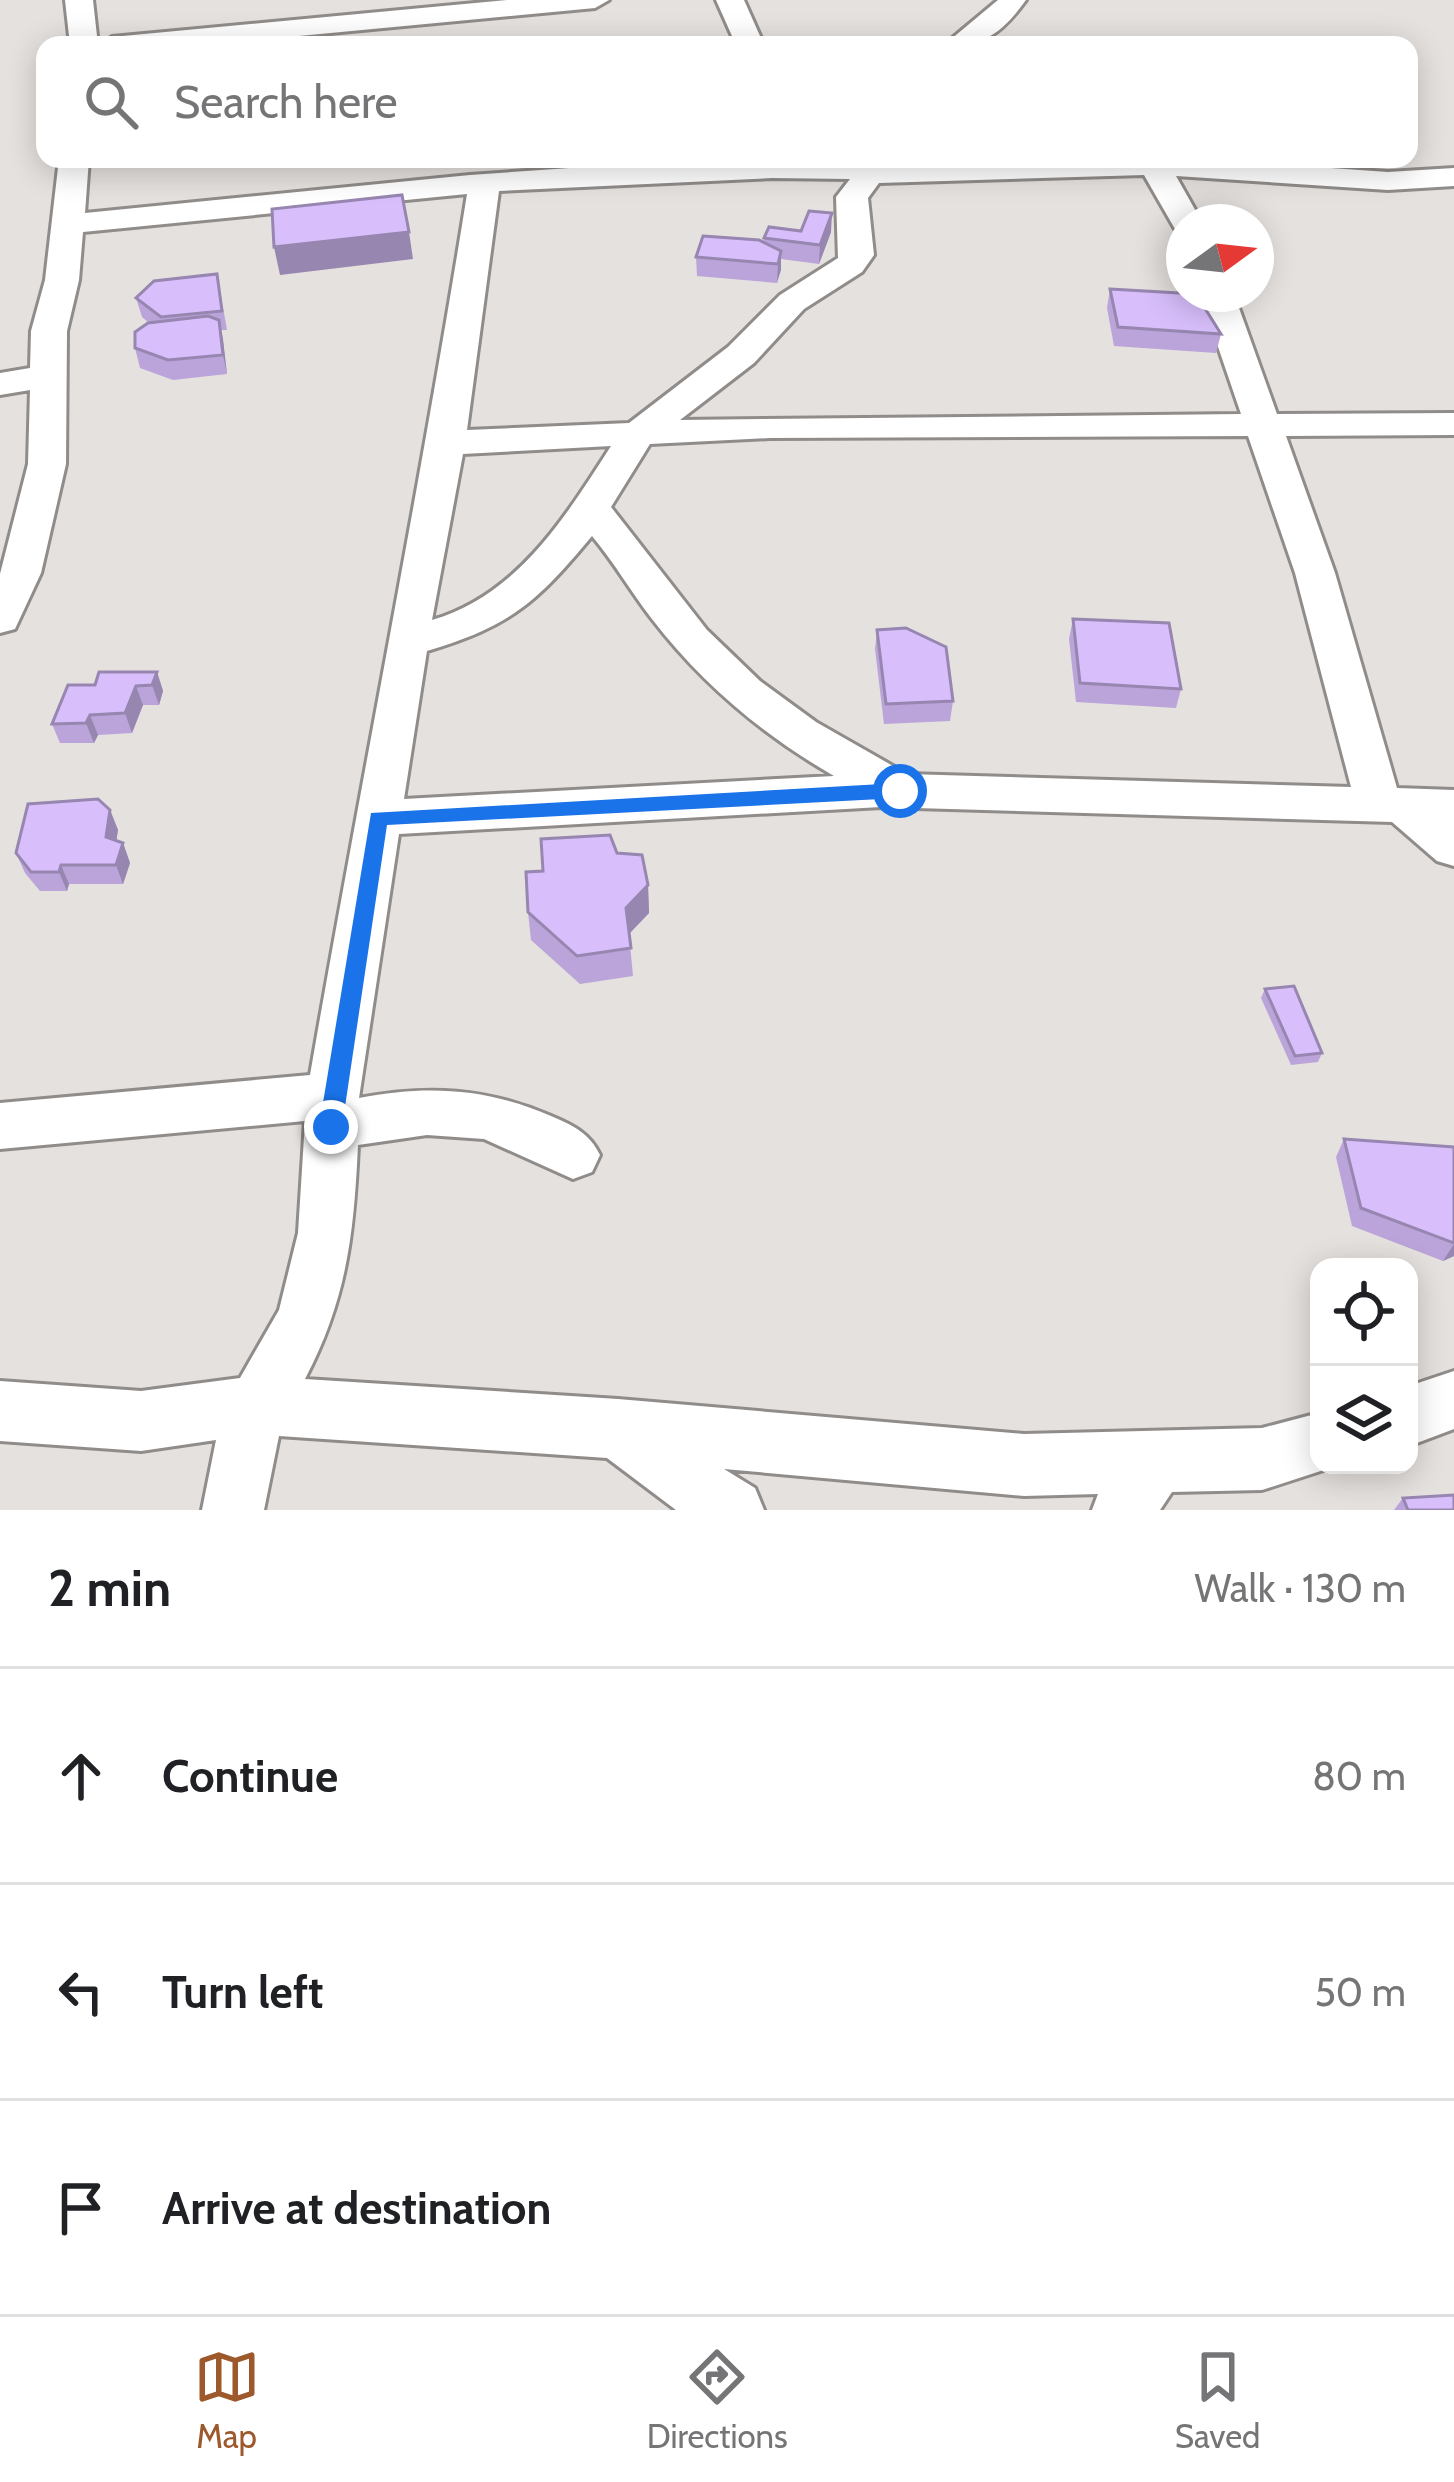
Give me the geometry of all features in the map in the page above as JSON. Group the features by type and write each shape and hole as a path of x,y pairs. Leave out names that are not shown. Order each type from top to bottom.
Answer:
{"street":[{"path":"80,0 83,36"},
{"path":"209,36 595,0"},
{"path":"730,0 746,36"},
{"path":"971,36 995,20 1012,0"},
{"path":"0,619 21,573 47,464 50,331 69,224 73,168"},
{"path":"69,224 484,184 725,168"},
{"path":"407,642 458,627 502,606 540,572 638,434 741,356 792,302 850,265 857,255 852,197 875,168"},
{"path":"1156,168 1176,204"},
{"path":"1198,168 1388,181 1454,177"},
{"path":"233,1510 242,1456 258,1405 305,1318 326,1234 332,1112 407,642 446,443 484,184"},
{"path":"1224,312 1316,572 1391,805 1454,848"},
{"path":"0,384 51,376"},
{"path":"446,443 833,426 1454,424"},
{"path":"589,508 615,532 669,612 744,696 848,764 900,791"},
{"path":"378,818 900,791 1454,807"},
{"path":"0,1126 450,1108 501,1117 573,1155"},
{"path":"1418,1413 1454,1400"},
{"path":"0,1411 141,1421 258,1405 618,1429 1024,1465 1140,1486 1310,1446"},
{"path":"618,1429 682,1479 734,1510"}],"building":[{"path":"402,195 409,232 274,247 272,209"},
{"path":"809,211 832,213 820,245 764,238 769,227 801,231"},
{"path":"703,236 759,240 781,251 778,264 696,257"},
{"path":"217,274 222,311 161,317 136,298 154,281"},
{"path":"1110,289 1166,292 1166,312 1207,312 1221,334 1118,327"},
{"path":"208,316 219,320 223,355 168,360 135,348 135,332 148,323"},
{"path":"1073,619 1169,623 1181,689 1080,683"},
{"path":"906,628 946,647 953,701 886,704 877,630"},
{"path":"99,672 157,672 152,685 136,686 125,713 90,715 86,723 52,724 68,685 95,685"},
{"path":"98,799 110,810 106,837 123,843 116,865 61,865 59,872 31,872 16,853 28,804"},
{"path":"610,835 617,853 642,855 648,885 626,908 631,948 577,956 528,912 526,872 543,871 541,839"},
{"path":"1294,986 1322,1053 1295,1056 1265,989"},
{"path":"1344,1139 1454,1147 1454,1243 1361,1208"},
{"path":"1454,1495 1454,1510 1408,1510 1403,1498"}],"route":[{"path":"331,1127 378,818 900,791"}]}
